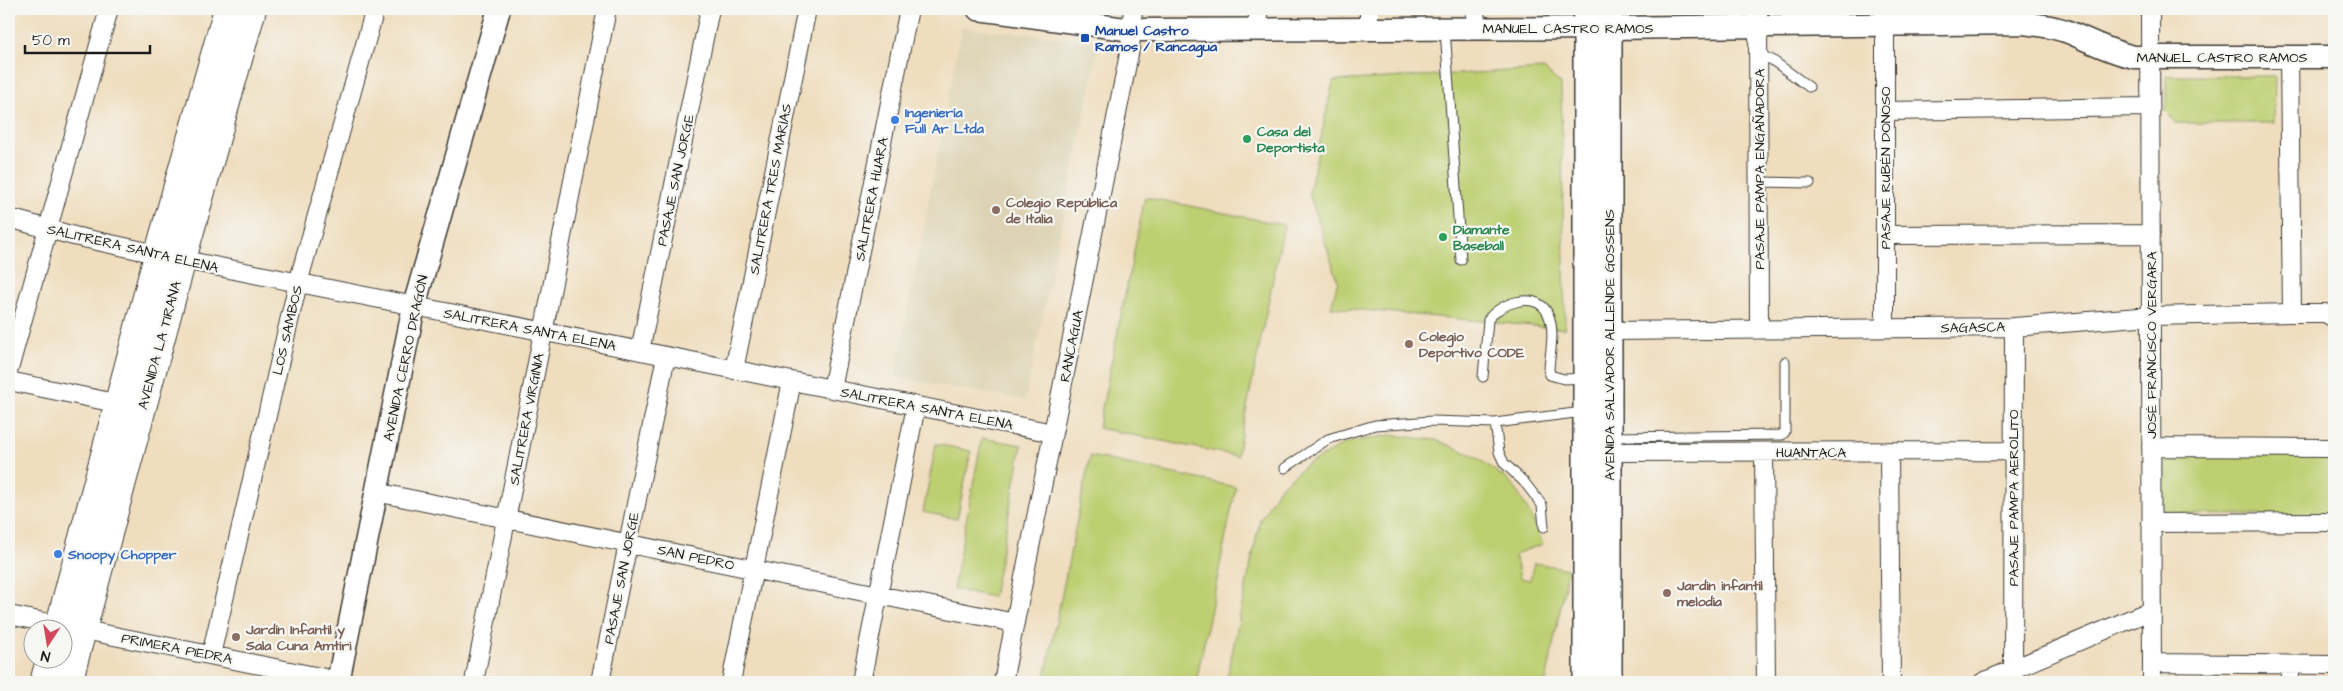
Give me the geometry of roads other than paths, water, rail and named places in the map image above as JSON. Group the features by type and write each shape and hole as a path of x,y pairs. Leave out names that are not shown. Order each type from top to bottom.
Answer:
{"highway":[{"name":"AVENIDA LA TIRANA","path":"71,618 170,257 228,9"},
{"name":"AVENIDA LA TIRANA","path":"70,618 120,404 252,9"},
{"path":"44,682 48,668"},
{"name":"AVENIDA LA TIRANA","path":"68,668 68,682"}],"main road":[{"name":"AVENIDA SALVADOR ALLENDE GOSSENS","path":"1598,19 1609,331 1609,682"},
{"name":"AVENIDA SALVADOR ALLENDE GOSSENS","path":"1586,682 1586,378 1598,19"}],"street":[{"path":"9,370 110,9"},
{"name":"LOS SAMBOS","path":"211,655 298,283 375,9"},
{"name":"AVENIDA CERRO DRAGÓN","path":"340,682 414,306 499,9"},
{"name":"SALITRERA VIRGINIA","path":"474,682 607,9"},
{"name":"PASAJE SAN JORGE","path":"640,351 710,9"},
{"name":"SALITRERA TRES MARÍAS","path":"734,370 807,9"},
{"name":"SALITRERA HUARA","path":"832,389 909,9"},
{"name":"MANUEL CASTRO RAMOS","path":"978,9 1133,20 1369,19 1445,29 1476,19 2010,16 2051,27 2118,54 2150,59 2334,57"},
{"name":"JOSÉ FRANCISCO VERGARA","path":"2150,9 2152,682"},
{"name":"PASAJE RUBÉN DONOSO","path":"1885,16 1885,328"},
{"name":"PASAJE PAMPA ENGAÑADORA","path":"1758,17 1759,329"},
{"name":"RANCAGUA","path":"1003,682 1133,20"},
{"path":"2289,57 2292,313"},
{"path":"1885,111 2150,107"},
{"name":"SALITRERA SANTA ELENA","path":"9,218 48,229 170,257 1053,433"},
{"path":"1885,235 2151,234"},
{"name":"SAGASCA","path":"1609,331 2014,326 2151,316 2292,313 2325,313 2334,318"},
{"name":"PASAJE PAMPA AEROLITO","path":"2013,676 2014,326"},
{"name":"PASAJE SAN JORGE","path":"600,682 666,356"},
{"path":"9,381 120,404"},
{"path":"731,682 792,381"},
{"path":"861,682 916,406"},
{"name":"HUANTACA","path":"1609,445 1764,452 2014,451"},
{"path":"2151,447 2334,448"},
{"path":"1764,452 1766,682"},
{"path":"1889,452 1891,682"},
{"name":"SAN PEDRO","path":"376,492 1015,623"},
{"path":"2151,522 2334,522"},
{"path":"1983,682 2013,676 2152,610"},
{"name":"PRIMERA PIEDRA","path":"9,615 23,618"},
{"name":"PRIMERA PIEDRA","path":"72,629 340,682"},
{"path":"2152,663 2334,665"},
{"path":"2290,665 2290,682"}],"lane":[{"path":"1445,29 1461,260"},
{"path":"1758,54 1772,60 1809,87"},
{"path":"1759,182 1810,183"},
{"path":"1483,377 1488,320 1493,313 1505,306 1524,301 1538,304 1547,311 1552,327 1550,375 1555,378 1564,379 1586,378"},
{"path":"1609,445 1782,436 1785,432 1785,362"},
{"path":"1285,468 1328,439 1375,425 1433,422 1495,424 1586,412"},
{"path":"1495,424 1498,452 1504,463 1526,483 1542,505 1544,527"}],"place":[{"name":"Manuel Castro Ramos / Rancagua","path":"1085,38"},
{"name":"Ingeniería Full Ar Ltda","path":"895,120"},
{"name":"Casa del Deportista","path":"1247,139"},
{"name":"Colegio República de Italia","path":"996,210"},
{"name":"Diamante Baseball","path":"1443,237"},
{"name":"Colegio Deportivo CODE","path":"1409,344"},
{"name":"Snoopy Chopper","path":"58,554"},
{"name":"Jardin infantil melodia","path":"1667,593"},
{"name":"Jardín Infantil y Sala Cuna Amtiri","path":"236,637"}]}
